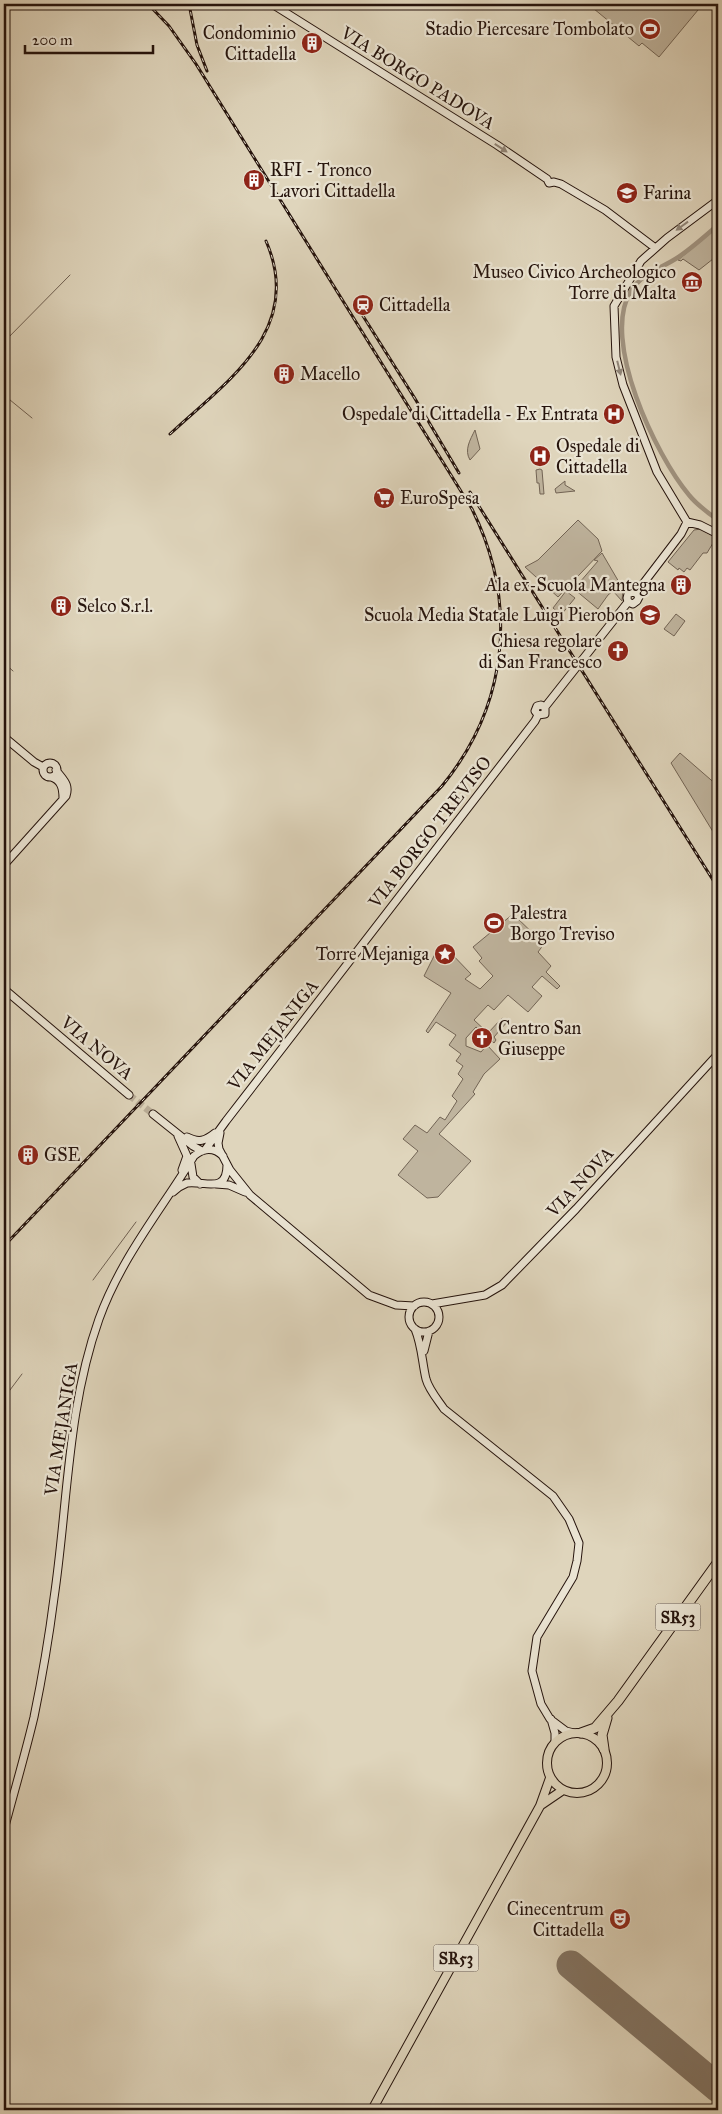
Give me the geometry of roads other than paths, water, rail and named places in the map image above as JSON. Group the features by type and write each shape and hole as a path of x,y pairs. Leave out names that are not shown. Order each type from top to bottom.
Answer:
{"highway":[{"name":"SR53","path":"578,1733 595,1728 618,1701 718,1562"},
{"name":"SR53","path":"604,1750 602,1731 618,1701"}],"main road":[{"name":"VIA BORGO PADOVA","path":"272,4 497,145 546,178 549,183 554,182 602,209 654,247"},
{"path":"718,200 654,247 640,261 614,306 616,357 629,401 657,472 687,522 700,525 718,534"},
{"name":"VIA BORGO TREVISO","path":"345,968 536,721 538,715 535,711 537,706 541,704 545,707 628,602 633,604 637,601 639,597 636,593 682,534 687,522"},
{"name":"VIA BORGO TREVISO","path":"682,534 696,525"},
{"path":"4,737 34,762 44,767 51,764 55,766 64,779 65,789 62,801 4,864"},
{"path":"44,767 45,775 58,781 65,789"},
{"path":"51,777 56,773 56,770"},
{"name":"VIA MEJANIGA","path":"4,1830 34,1717 51,1618 78,1395 100,1317 114,1284 162,1202 192,1161 204,1150 345,968"},
{"name":"VIA NOVA","path":"4,989 129,1095"},
{"name":"VIA NOVA","path":"226,1164 250,1195 369,1295 389,1303 414,1306 421,1302 432,1304 485,1295 502,1285 576,1209 717,1055"},
{"path":"153,1114 179,1135 204,1150 215,1151 223,1156"},
{"name":"VIA MEJANIGA","path":"226,1121 218,1143 226,1164"},
{"path":"179,1135 194,1141 202,1141 218,1132"},
{"path":"179,1135 188,1147 192,1161 191,1173 200,1184"},
{"name":"VIA MEJANIGA","path":"169,1194 187,1159 179,1135"},
{"path":"216,1184 225,1176 226,1164"},
{"name":"VIA MEJANIGA","path":"162,1202 183,1185 200,1184 205,1186 216,1184"},
{"name":"VIA NOVA","path":"216,1184 229,1185 250,1195"},
{"path":"449,1301 439,1314 436,1326 429,1331 424,1356 427,1380 435,1396 444,1409 553,1496 570,1519 579,1544 573,1577 537,1637 534,1654 532,1671 535,1689 550,1719 555,1733 555,1742"},
{"name":"VIA NOVA","path":"389,1303 409,1318 415,1329 424,1356"},
{"path":"432,1304 439,1314"},
{"path":"409,1318 414,1306"},
{"path":"415,1329 429,1331"},
{"path":"550,1719 566,1731 595,1738 604,1750"},
{"name":"SR53","path":"372,2110 540,1806 550,1778 547,1759 555,1742 563,1736 578,1733"},
{"name":"SR53","path":"540,1806 563,1790 578,1793 588,1791 596,1786 606,1773 607,1765 604,1750"},
{"path":"550,1778 563,1790"}],"waterway":[{"path":"718,225 671,262 646,276 635,285 623,312 622,338 627,366 636,396 648,426 662,453 689,495 718,520"},
{"path":"4,342 70,275"},
{"path":"4,395 32,418"},
{"path":"4,663 13,671"},
{"path":"93,1280 136,1222"},
{"path":"4,1398 22,1374"}],"tunnel":[{"path":"129,1095 153,1114"}],"railway":[{"path":"4,1246 442,786 464,754 481,721 493,687 499,652 500,616 496,580 487,544 472,509 196,64 169,26 148,4"},
{"path":"189,4 197,45 207,71"},
{"path":"170,434 236,373 254,351 268,327 275,301 275,273 266,241"},
{"path":"358,308 459,473"},
{"path":"470,492 718,888"}],"place":[{"name":"Stadio Piercesare Tombolato","path":"650,29"},
{"name":"Condominio Cittadella","path":"312,43"},
{"name":"RFI - Tronco Lavori Cittadella","path":"254,180"},
{"name":"Farina","path":"627,193"},
{"name":"Museo Civico Archeologico Torre di Malta","path":"692,282"},
{"name":"Cittadella","path":"363,305"},
{"name":"Macello","path":"284,374"},
{"name":"Ospedale di Cittadella - Ex Entrata","path":"614,414"},
{"name":"Ospedale di Cittadella","path":"540,456"},
{"name":"EuroSpesa","path":"384,498"},
{"name":"Ala ex-Scuola Mantegna","path":"681,585"},
{"name":"Selco S.r.l.","path":"61,606"},
{"name":"Scuola Media Statale Luigi Pierobon","path":"650,615"},
{"name":"Chiesa regolare di San Francesco","path":"618,651"},
{"name":"Palestra Borgo Treviso","path":"494,923"},
{"name":"Torre Mejaniga","path":"445,954"},
{"name":"Centro San Giuseppe","path":"482,1038"},
{"name":"GSE","path":"28,1155"},
{"name":"Cinecentrum Cittadella","path":"620,1919"}]}
